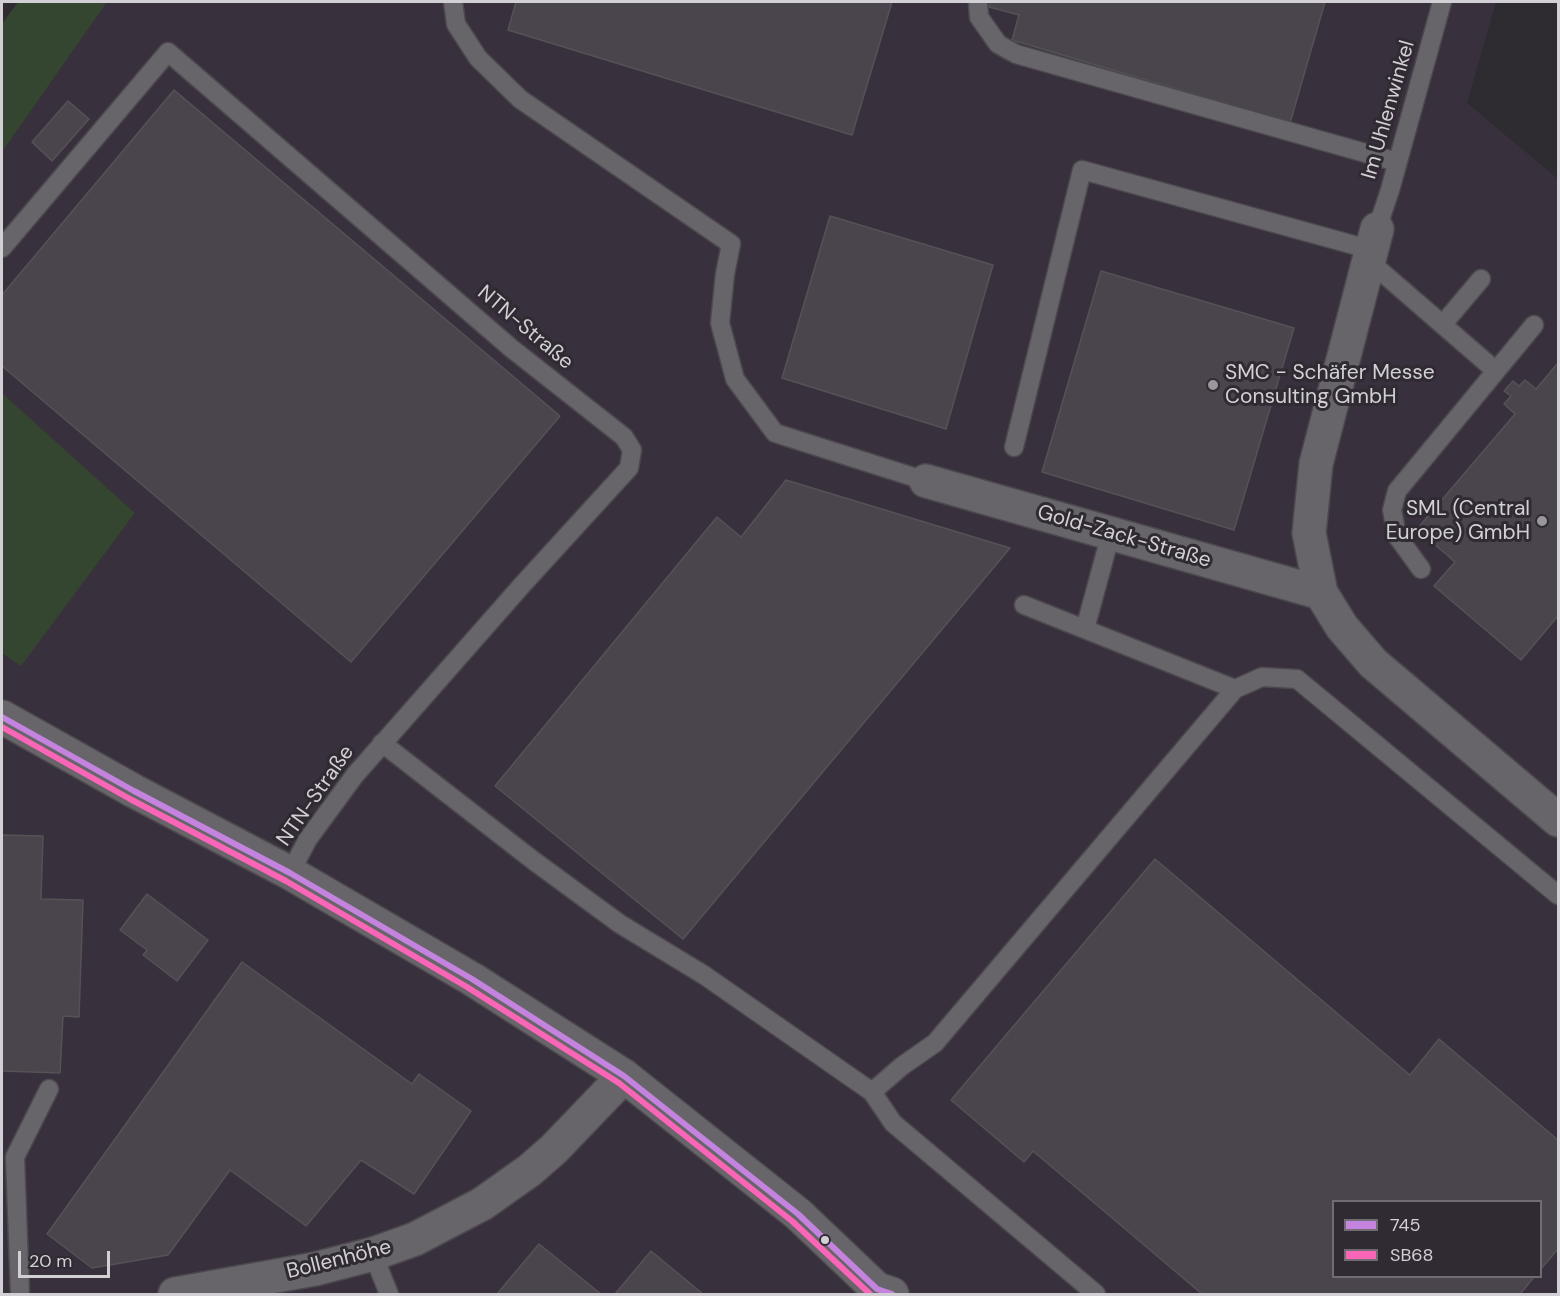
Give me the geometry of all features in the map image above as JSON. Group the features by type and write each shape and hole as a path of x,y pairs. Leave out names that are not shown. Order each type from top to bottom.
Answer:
{"street":[{"path":"1373,247 1316,464 1309,533 1321,593 1342,627 1373,663 1558,820"},
{"name":"Gold-Zack-Straße","path":"926,482 1321,593"},
{"path":"2,717 134,791 290,873 472,979 624,1076 798,1214 883,1293"},
{"name":"Bollenhöhe","path":"178,1294 315,1269 373,1254 415,1239 482,1204 506,1188 554,1149 624,1076"}],"lane":[{"path":"453,2 456,24 478,58 519,99 731,244 725,274 720,323 735,379 775,433 926,482"},
{"path":"978,2 978,17 998,44 1016,54 1397,162"},
{"name":"Im Uhlenwinkel","path":"1373,247 1442,2"},
{"name":"NTN-Straße","path":"2,248 168,52 511,348 624,437 632,450 629,468 355,775 308,839 290,873"},
{"path":"1014,447 1082,170 1373,247 1443,324 1496,371"},
{"path":"1443,324 1480,279"},
{"path":"1421,569 1397,536 1392,510 1397,491 1534,325"},
{"path":"1085,629 1111,533"},
{"path":"1024,605 1234,689"},
{"path":"872,1092 934,1043 1234,689 1262,677 1296,679 1558,895"},
{"path":"382,743 534,861 620,924 704,975 872,1092 894,1123 1096,1294"},
{"path":"20,1294 15,1157 49,1089"},
{"path":"373,1254 389,1294"}],"shaded area":[{"path":"107,2 1496,2 1467,103 1558,179 1558,1294 2,1294 2,653 21,665 135,513 2,393 2,152"}],"green space":[{"path":"18,2 107,2 2,152 2,24"},
{"path":"2,393 135,513 21,666 2,653"}],"building":[{"path":"516,2 892,2 852,135 508,30"},
{"path":"991,2 1325,2 1290,123 1012,40 1019,15 989,7"},
{"path":"174,90 560,416 351,662 2,366 2,295"},
{"path":"68,101 89,119 52,161 32,142"},
{"path":"830,216 993,265 946,429 782,378"},
{"path":"1101,271 1294,328 1234,530 1042,472"},
{"path":"1558,363 1558,616 1521,660 1434,586 1455,562 1417,529 1515,414 1504,404 1511,396 1504,391 1513,381 1519,386 1525,380 1536,389"},
{"path":"786,480 1010,548 683,939 495,786 717,517 741,537"},
{"path":"2,835 43,836 41,899 83,900 79,1017 63,1016 60,1073 2,1071"},
{"path":"1155,859 1410,1075 1439,1039 1558,1140 1558,1249 1542,1268 1542,1200 1332,1200 1332,1278 1533,1278 1520,1294 1202,1294 1033,1151 1024,1162 951,1100"},
{"path":"147,894 208,940 177,981 143,955 147,950 120,930"},
{"path":"242,962 412,1084 419,1074 471,1111 414,1194 361,1160 306,1226 230,1170 168,1255 92,1268 47,1234"},
{"path":"539,1244 601,1294 497,1294"},
{"path":"651,1251 703,1294 615,1294"}],"transit line":[{"name":"745","path":"2,717 134,791 290,873 472,979 624,1076 798,1214 877,1289 892,1294"},
{"name":"SB68","path":"2,727 130,799 286,881 467,987 619,1083 792,1221 870,1294"}],"place":[{"name":"SMC - Schäfer Messe Consulting GmbH","path":"1213,385"},
{"name":"SML (Central Europe) GmbH","path":"1542,521"}]}
